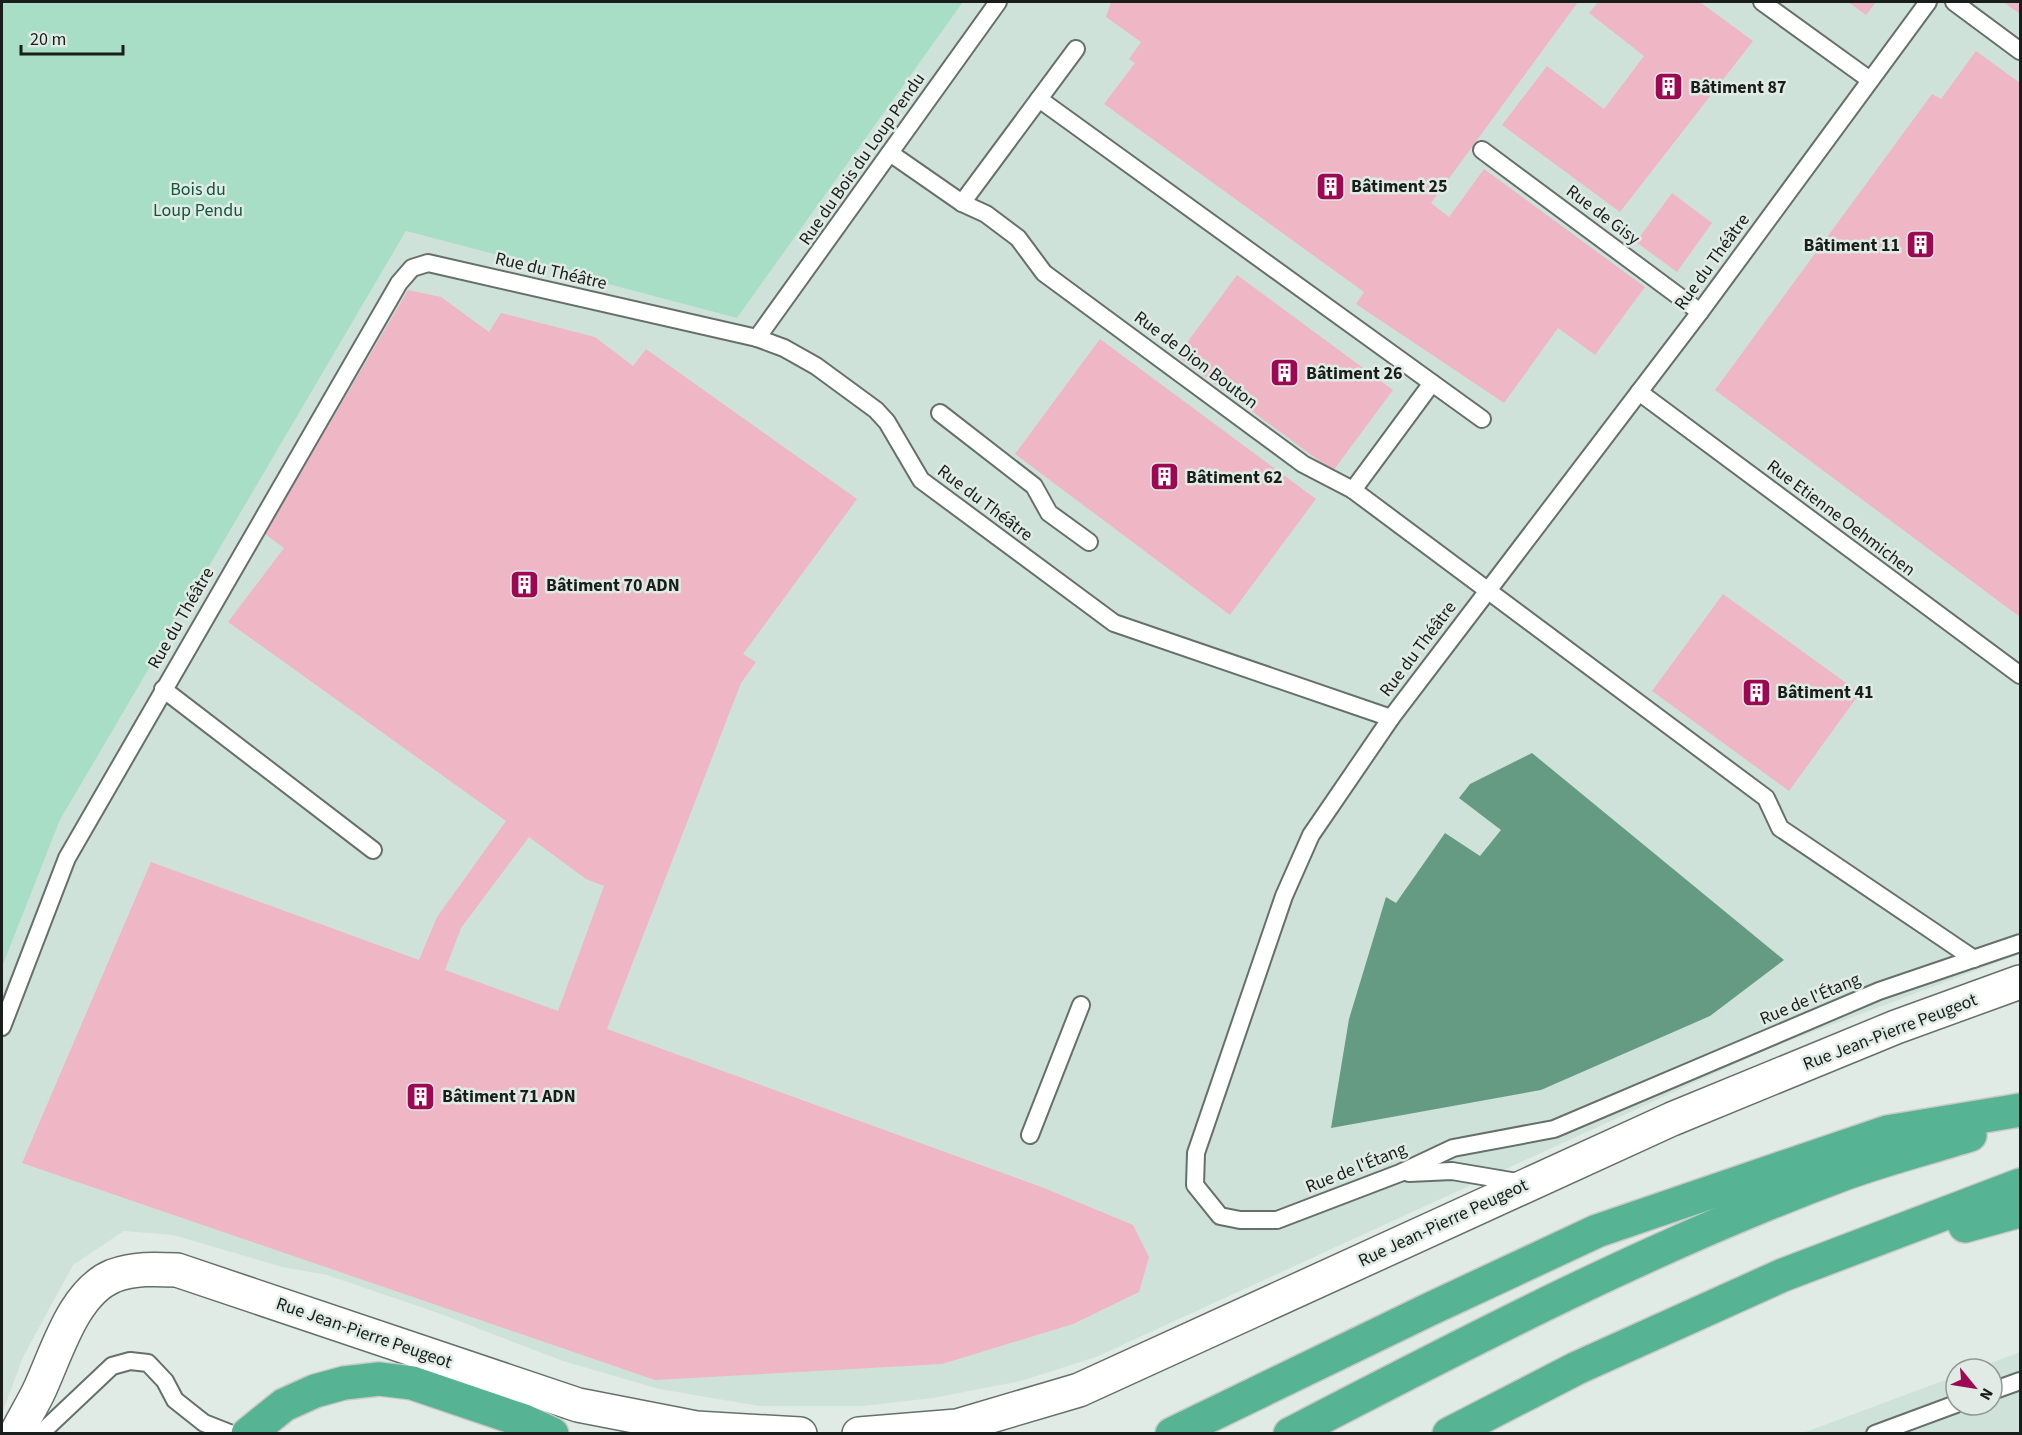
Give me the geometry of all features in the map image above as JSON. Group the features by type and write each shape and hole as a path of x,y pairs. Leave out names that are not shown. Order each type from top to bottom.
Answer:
{"highway":[{"path":"1172,1434 1428,1310 1597,1232 1887,1132 2020,1110"},
{"path":"1290,1434 1448,1352 1723,1223 1846,1174 2020,1120"},
{"path":"1449,1434 1577,1368 1783,1275 2020,1185"},
{"path":"1783,1275 2020,1211"},
{"path":"248,1434 284,1405 315,1391 344,1383 379,1379 412,1383 552,1434"}],"street":[{"name":"Rue Jean-Pierre Peugeot","path":"860,1434 957,1426 1079,1390 1672,1119 1896,1028 2020,982"},
{"name":"Rue Jean-Pierre Peugeot","path":"16,1434 38,1394 66,1327 84,1299 111,1277 141,1268 177,1270 578,1405 696,1428 800,1434"},
{"path":"35,1434 38,1394"}],"lane":[{"name":"Rue du Bois du Loup Pendu","path":"757,338 998,2"},
{"path":"1762,2 1870,80"},
{"name":"Rue du Théâtre","path":"2,1027 67,858 399,283 412,268 429,263 757,338 784,348 816,366 876,410 887,422 921,480 1114,623 1391,718 1700,312 1928,2"},
{"path":"1954,2 2020,51"},
{"path":"962,203 1076,50"},
{"path":"1039,99 1482,419"},
{"name":"Rue de Gisy","path":"1482,150 1700,312"},
{"name":"Rue de Dion Bouton","path":"890,153 962,203 986,214 1018,238 1044,273 1303,464 1353,490 1766,798 1780,828 1974,959"},
{"path":"1353,490 1432,383"},
{"name":"Rue Etienne Oehmichen","path":"1639,392 2020,675"},
{"path":"940,413 1034,486 1048,513 1089,542"},
{"path":"163,689 373,850"},
{"name":"Rue de l'Étang","path":"1391,718 1311,835 1284,896 1196,1153 1195,1185 1220,1216 1240,1220 1277,1220 1400,1173 1453,1148 1554,1129 1879,991 2020,943"},
{"path":"1030,1135 1081,1005"},
{"path":"1400,1173 1452,1171 1530,1184"},
{"path":"40,1434 111,1366 130,1361 148,1363 165,1381 175,1400 204,1423 232,1434"},
{"path":"2004,1387 2020,1381"},
{"path":"1875,1434 1944,1408"}],"shaded area":[{"path":"963,2 2020,2 2020,954 1770,1048 1096,1357 1021,1381 933,1398 863,1406 759,1406 659,1389 563,1361 438,1313 327,1275 282,1267 173,1235 124,1231 73,1265 23,1357 2,1414 2,967 60,820 406,231 737,318"},
{"path":"1532,753 1784,960 1710,1016 1541,1090 1331,1128 1349,1019 1386,897 1396,903 1445,833 1480,856 1501,830 1459,798 1470,784"},
{"path":"2020,1352 2020,1433 1800,1434 1944,1380 1944,1417 2004,1417 2004,1358"}],"green space":[{"name":"Bois du Loup Pendu","path":"2,2 963,2 737,318 406,231 60,820 2,967"}],"building":[{"name":"Bâtiment 25","path":"1111,2 1578,2 1431,203 1449,217 1484,169 1645,287 1595,355 1558,328 1504,403 1356,304 1364,292 1104,104 1135,63 1129,59 1141,42 1106,17"},
{"name":"Bâtiment 87","path":"1598,2 1700,2 1753,41 1620,212 1502,125 1547,66 1604,109 1644,56 1589,13"},
{"path":"1848,2 1876,2 1866,15"},
{"path":"2003,2 2020,2 2020,14"},
{"name":"Bâtiment 11","path":"1976,51 2020,83 2020,617 1715,390 1932,94 1941,99"},
{"path":"1672,193 1712,223 1677,272 1636,242"},
{"name":"Bâtiment 26","path":"1237,275 1393,390 1333,471 1177,356"},
{"path":"408,290 441,297 489,332 501,313 595,337 633,366 646,349 857,499 743,654 756,662 741,683 607,1029 1044,1188 1133,1225 1149,1257 1139,1292 1073,1324 942,1364 655,1380 22,1163 151,862 419,960 437,917 506,821 228,622 284,548 265,534","holes":["529,837 586,879 604,886 558,1011 445,970 461,928"]},
{"name":"Bâtiment 62","path":"1100,339 1316,499 1230,615 1015,454"},
{"name":"Bâtiment 41","path":"1723,594 1860,693 1789,791 1652,691"}],"place":[{"name":"Bâtiment 87","path":"1669,87"},
{"name":"Bâtiment 25","path":"1330,186"},
{"name":"Bâtiment 11","path":"1921,245"},
{"name":"Bâtiment 26","path":"1285,373"},
{"name":"Bâtiment 62","path":"1165,477"},
{"name":"Bâtiment 70 ADN","path":"525,585"},
{"name":"Bâtiment 41","path":"1756,692"},
{"name":"Bâtiment 71 ADN","path":"421,1096"}]}
